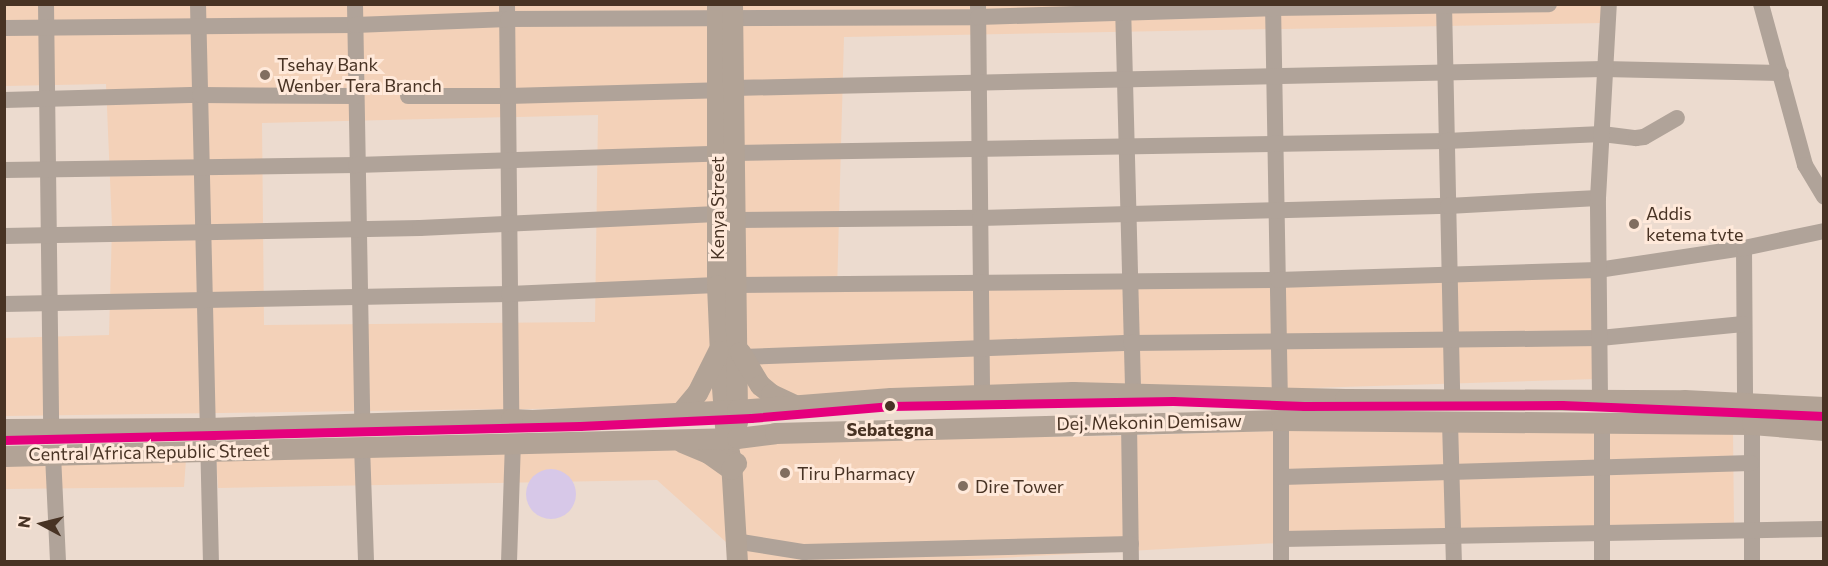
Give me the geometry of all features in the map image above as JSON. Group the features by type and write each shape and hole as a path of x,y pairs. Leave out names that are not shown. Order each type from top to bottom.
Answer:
{"main road":[{"name":"Kenya Street","path":"725,11 727,285 733,349 730,410 736,551"},
{"path":"680,413 697,393 714,363 733,349 760,385 771,394 796,405"},
{"name":"Dej. Mekonin Demisaw","path":"730,410 1073,392 1280,398 1600,399 1745,402 1824,407"},
{"name":"Central Africa Republic Street","path":"4,429 208,428 511,418 532,420 730,410"},
{"name":"Dej. Mekonin Demisaw","path":"731,438 776,433 1129,422 1281,420 1752,424 1824,430"},
{"path":"674,438 731,465 749,449 776,433"},
{"name":"Central Africa Republic Street","path":"4,456 731,438"}],"street":[{"path":"46,4 49,98 47,169 51,429"},
{"path":"198,4 211,561"},
{"path":"355,4 362,424"},
{"path":"4,28 355,25 507,12 978,11 1549,4"},
{"path":"1600,399 1598,198 1609,4"},
{"path":"1761,4 1805,165 1824,197"},
{"path":"1273,6 1280,398"},
{"path":"1444,6 1452,399"},
{"path":"1123,9 1133,393"},
{"path":"978,11 982,395"},
{"path":"507,12 507,225 511,418"},
{"path":"408,96 508,96 979,81 1275,78 1604,69 1781,73"},
{"path":"4,100 200,95 356,96"},
{"path":"4,170 356,165 725,153 1446,141 1602,134 1644,137 1677,118"},
{"path":"4,236 507,225 726,217 980,218 1448,206 1598,198"},
{"path":"4,304 205,301 359,295 509,294 727,285 981,285 1130,280 1278,280 1598,270 1744,248 1824,231"},
{"path":"1744,248 1745,402"},
{"path":"733,349 1450,342 1600,338 1743,324"},
{"path":"1281,420 1281,561"},
{"path":"1129,422 1131,561"},
{"path":"1450,422 1454,561"},
{"path":"1602,422 1600,469 1602,561"},
{"path":"1752,424 1752,561"},
{"path":"509,561 513,443"},
{"path":"362,446 366,561"},
{"path":"53,455 58,561"},
{"path":"1282,477 1751,463"},
{"path":"1282,539 1824,529"},
{"path":"736,551 804,552 1131,544"}],"shaded area":[{"path":"5,4 1602,5 1602,23 844,37 837,291 1601,275 1596,379 738,406 5,416 5,338 109,335 112,227 106,84 5,86","holes":["598,115 595,322 264,325 262,123"]},
{"path":"1392,427 1580,433 1733,429 1734,528 1315,541 944,561 744,561 738,459 741,441 1114,436"},
{"path":"721,441 726,542 657,480 218,488 216,455"},
{"path":"186,459 184,487 5,489 4,465"},
{"path":"546,469 556,469 569,476 576,489 576,499 569,512 556,519 546,519 537,515 530,508 526,499 526,489 530,480 537,473"}],"transit line":[{"path":"4,440 580,426 751,418 891,406 1173,401 1304,406 1562,405 1824,416"}],"place":[{"name":"Tsehay Bank Wenber Tera Branch","path":"265,75"},
{"name":"Addis ketema tvte","path":"1634,224"},
{"name":"Sebategna","path":"890,406"},
{"name":"Tiru Pharmacy","path":"785,473"},
{"name":"Dire Tower","path":"963,486"}]}
